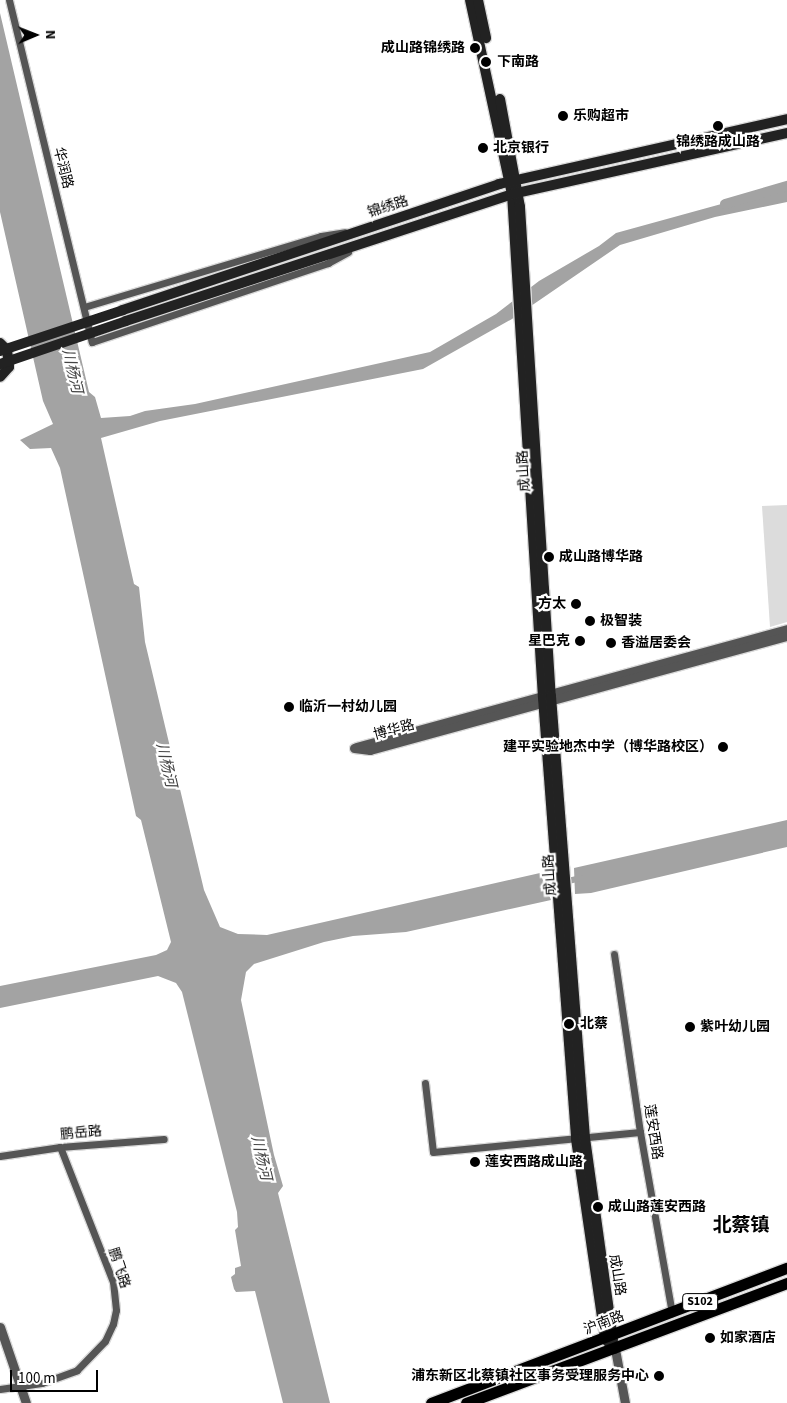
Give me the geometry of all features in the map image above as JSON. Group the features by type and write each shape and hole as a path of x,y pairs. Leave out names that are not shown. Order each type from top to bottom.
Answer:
{"main road":[{"name":"成山路","path":"470,0 516,193 547,700 580,1138 609,1338 615,1350"},
{"name":"成山路","path":"478,0 513,181"},
{"name":"锦绣路","path":"0,351 513,181 787,118"},
{"name":"锦绣路","path":"0,364 516,193 787,133"},
{"path":"0,343 7,350 9,367 0,377"},
{"name":"沪南路","path":"431,1403 609,1338 787,1268"},
{"name":"沪南路","path":"466,1403 615,1350 787,1283"}],"street":[{"name":"华润路","path":"9,0 92,342 328,263 370,240"},
{"path":"84,307 322,236 368,228"},
{"name":"博华路","path":"787,630 547,700 370,750 354,748 547,700 787,636"},
{"name":"莲安西路","path":"614,954 640,1132 672,1313"},
{"path":"425,1083 433,1152 640,1132"},
{"name":"鹏岳路","path":"0,1156 60,1147 164,1139"},
{"name":"鹏飞路","path":"0,1389 61,1377 91,1358 105,1341 116,1310 113,1282 60,1147"},
{"path":"0,1327 26,1403"},
{"path":"615,1350 625,1403"}],"shaded area":[{"path":"787,505 787,622 770,627 762,506"}],"water":[{"name":"川杨河","path":"0,13 89,392 95,397 101,418 130,416 145,411 195,404 430,352 496,314 539,281 599,246 616,233 787,186 787,202 715,217 620,245 512,319 423,369 160,421 101,438 134,584 139,587 145,642 204,890 220,927 238,934 267,935 540,873 551,900 406,932 353,936 324,942 254,964 246,972 241,1000 274,1155 283,1186 278,1193 330,1403 283,1403 255,1291 236,1292 234,1289 231,1277 235,1274 235,1268 241,1266 235,1230 238,1227 237,1212 182,992 176,983 158,976 0,1008 0,986 156,955 167,950 171,942 141,820 136,816 60,468 51,448 30,449 20,440 53,424 43,401 0,212"},
{"path":"787,820 787,847 591,893 575,894 574,868"}],"waterway":[{"path":"725,204 787,186"},
{"path":"539,888 581,878"}],"place":[{"name":"成山路锦绣路","path":"475,48"},
{"name":"下南路","path":"486,62"},
{"name":"乐购超市","path":"563,116"},
{"name":"锦绣路成山路","path":"718,126"},
{"name":"北京银行","path":"483,148"},
{"name":"成山路博华路","path":"549,557"},
{"name":"方太","path":"576,604"},
{"name":"极智装","path":"590,621"},
{"name":"星巴克","path":"580,641"},
{"name":"香溢居委会","path":"611,643"},
{"name":"临沂一村幼儿园","path":"289,707"},
{"name":"建平实验地杰中学（博华路校区）","path":"723,747"},
{"name":"北蔡","path":"569,1024"},
{"name":"紫叶幼儿园","path":"690,1027"},
{"name":"莲安西路成山路","path":"475,1162"},
{"name":"成山路莲安西路","path":"598,1207"},
{"name":"如家酒店","path":"710,1338"},
{"name":"浦东新区北蔡镇社区事务受理服务中心","path":"659,1376"}],"district":[{"name":"北蔡镇","path":"741,1226"}]}
